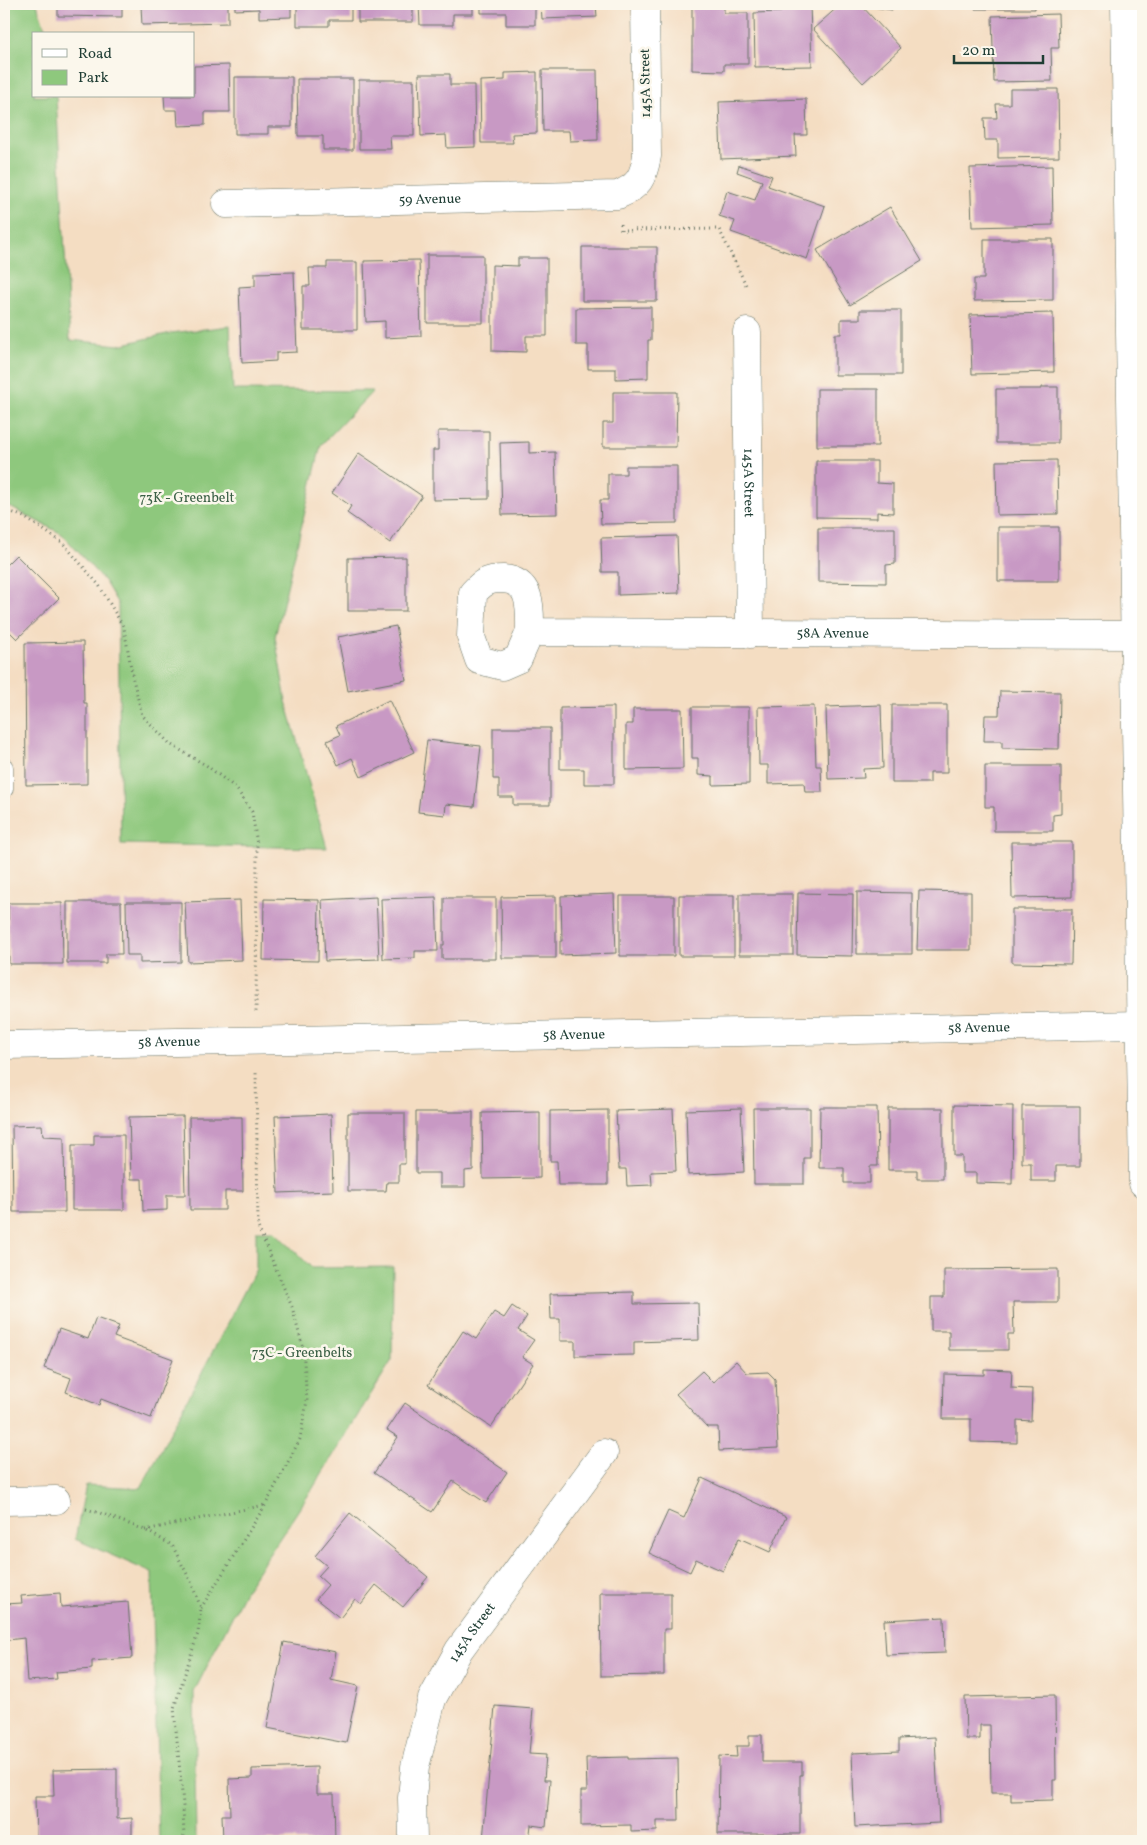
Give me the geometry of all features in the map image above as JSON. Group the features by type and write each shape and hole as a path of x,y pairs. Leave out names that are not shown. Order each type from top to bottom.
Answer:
{"street":[{"name":"145A Street","path":"632,189 644,173 647,156 645,4"},
{"path":"1125,4 1143,1183"},
{"name":"59 Avenue","path":"226,204 618,195 632,189"},
{"name":"145A Street","path":"747,332 750,634"},
{"name":"58A Avenue","path":"530,632 1135,635"},
{"name":"58 Avenue","path":"4,1045 1142,1025"},
{"name":"145A Street","path":"412,1841 412,1798 415,1767 432,1699 459,1650 604,1453"},
{"path":"4,1502 56,1500"}],"lane":[{"path":"4,767 4,788"}],"path":[{"path":"621,220 621,230 719,229 746,285"},
{"path":"4,509 24,517 62,542 99,585 124,628 133,679 142,715 170,744 206,766 236,788 252,812 257,844 256,1015"},
{"path":"184,1841 183,1804 174,1708 198,1633 201,1608 266,1504 300,1439 307,1401 304,1348 292,1307 258,1227 256,1064"},
{"path":"145,1530 266,1504"},
{"path":"86,1509 145,1530 172,1545 191,1582 201,1608"}],"green space":[{"name":"73K - Greenbelt","path":"4,4 37,4 46,32 32,32 32,98 56,98 70,340 119,345 171,333 230,326 233,390 373,391 321,445 275,637 286,701 327,848 121,844 118,604 105,582 62,534 4,504"},
{"name":"73C - Greenbelts","path":"256,1231 274,1231 312,1268 393,1267 392,1360 313,1488 246,1589 194,1692 196,1841 159,1841 152,1573 75,1539 86,1485 141,1488 256,1269"}],"building":[{"path":"58,4 122,4 122,17 58,16"},
{"path":"154,4 228,4 228,23 142,25 141,6 154,6"},
{"path":"235,4 291,4 291,17 259,18 259,9 235,10"},
{"path":"297,4 351,4 351,20 329,20 329,26 297,26"},
{"path":"358,4 413,4 413,22 358,22"},
{"path":"419,4 473,4 473,14 453,14 453,25 420,25"},
{"path":"481,4 535,4 535,25 506,25 506,13 481,13"},
{"path":"541,4 596,4 597,17 542,19"},
{"path":"692,4 724,4 724,13 748,13 748,64 724,64 724,71 692,70"},
{"path":"810,4 812,66 755,67 754,13 781,12 781,5"},
{"path":"841,4 860,4 901,48 863,83 813,29"},
{"path":"867,4 893,4 892,10 866,6"},
{"path":"975,4 1035,4 1035,9 975,9"},
{"path":"1058,14 1059,48 1051,48 1052,81 994,82 992,16"},
{"path":"229,65 230,112 205,112 205,125 178,126 177,110 165,110 164,98 195,98 195,66"},
{"path":"542,70 597,70 598,140 570,141 569,131 543,131"},
{"path":"537,72 537,133 512,134 513,143 481,143 480,81 505,80 505,73"},
{"path":"419,74 450,74 450,85 474,85 475,147 447,148 446,135 421,136"},
{"path":"235,77 292,77 292,127 268,127 268,134 235,134"},
{"path":"297,79 353,79 353,150 323,150 323,136 298,136"},
{"path":"359,80 414,80 414,136 390,136 391,149 359,149"},
{"path":"1010,89 1058,89 1059,157 998,158 998,140 985,140 984,118 997,118 996,104 1010,104"},
{"path":"806,99 807,135 795,135 796,156 721,159 719,102"},
{"path":"739,165 772,176 768,186 825,206 807,259 731,232 735,221 719,216 727,191 755,200 762,181 737,172"},
{"path":"1052,166 1053,225 972,227 970,168"},
{"path":"890,207 922,261 850,305 817,250"},
{"path":"984,239 1053,239 1053,300 974,301 974,279 984,279"},
{"path":"582,247 657,247 657,301 582,301"},
{"path":"427,255 483,255 483,323 427,323"},
{"path":"518,258 547,258 547,336 526,336 526,352 492,351 492,265 518,266"},
{"path":"419,260 421,336 385,338 385,321 366,322 364,261"},
{"path":"327,262 357,262 357,330 303,330 303,286 310,286 309,268 327,268"},
{"path":"294,272 297,352 276,353 276,361 242,363 239,287 255,286 255,273"},
{"path":"651,307 651,340 648,340 648,378 616,379 616,369 588,369 588,345 576,345 576,308"},
{"path":"860,310 901,310 901,375 835,375 835,334 841,334 841,319 860,319"},
{"path":"1053,313 1054,372 972,374 970,315"},
{"path":"1042,387 1058,387 1058,443 996,443 996,389 1042,389"},
{"path":"817,389 878,389 878,446 817,446"},
{"path":"613,392 677,392 676,447 603,447 603,423 613,423"},
{"path":"438,431 489,431 489,499 433,500 433,450 438,450"},
{"path":"529,442 529,453 555,452 557,514 502,515 500,443"},
{"path":"359,453 422,496 390,543 347,513 351,506 332,493"},
{"path":"1057,460 1058,514 997,515 996,461"},
{"path":"816,461 877,461 877,483 893,484 893,513 877,512 877,518 816,517"},
{"path":"626,466 677,466 677,523 601,524 600,500 608,500 608,474 626,474"},
{"path":"998,527 1059,527 1059,581 998,581"},
{"path":"818,528 895,528 895,564 886,565 886,583 818,582"},
{"path":"677,536 679,593 618,595 618,572 602,572 601,538"},
{"path":"16,555 59,598 17,639 4,626 4,567"},
{"path":"406,557 406,611 348,611 348,558"},
{"path":"396,626 406,680 348,691 338,637"},
{"path":"83,642 84,703 87,703 87,784 26,785 25,643"},
{"path":"1000,691 1060,692 1059,749 1002,748 1002,741 984,741 985,715 999,715"},
{"path":"389,700 414,752 361,777 352,758 338,765 327,741 340,735 336,726"},
{"path":"881,705 883,768 863,769 864,778 828,779 826,707"},
{"path":"892,705 947,705 947,773 930,773 930,783 892,783"},
{"path":"814,706 816,766 821,766 822,792 805,792 804,783 768,784 768,765 759,765 758,707"},
{"path":"614,707 614,784 584,784 584,769 560,769 560,708"},
{"path":"692,707 749,707 749,784 713,785 713,776 698,775 698,758 692,758"},
{"path":"633,709 682,709 683,769 626,770 626,724 633,724"},
{"path":"493,728 550,728 550,805 513,805 513,797 499,797 499,779 493,779"},
{"path":"427,740 481,746 474,807 446,804 445,815 418,812"},
{"path":"985,766 1061,766 1061,814 1053,815 1053,831 994,831 994,807 985,807"},
{"path":"1011,842 1072,842 1072,897 1012,898"},
{"path":"919,891 971,892 971,950 917,950"},
{"path":"857,892 912,893 912,954 857,954"},
{"path":"798,893 853,894 852,956 797,955"},
{"path":"614,894 616,953 560,955 560,941 562,941 561,896"},
{"path":"739,894 793,894 793,955 739,955"},
{"path":"679,895 734,895 734,956 679,956"},
{"path":"556,896 556,958 502,958 501,897"},
{"path":"620,896 674,896 674,956 620,956"},
{"path":"376,897 379,959 325,961 322,900"},
{"path":"436,897 438,951 415,951 415,958 383,959 381,899"},
{"path":"444,898 496,898 496,959 442,959 442,945 444,945"},
{"path":"264,899 319,900 318,961 263,960"},
{"path":"240,900 242,960 188,962 185,902"},
{"path":"67,902 121,902 122,954 106,954 106,963 67,963"},
{"path":"126,902 181,902 181,962 140,963 140,955 127,955"},
{"path":"8,903 62,903 63,964 9,964"},
{"path":"1012,909 1072,909 1071,964 1012,963"},
{"path":"954,1105 1013,1106 1012,1184 976,1183 976,1173 962,1173 962,1156 954,1156"},
{"path":"1022,1106 1080,1106 1080,1166 1056,1166 1056,1181 1031,1181 1031,1163 1022,1163"},
{"path":"820,1107 877,1107 878,1166 870,1166 870,1183 844,1183 844,1168 819,1168"},
{"path":"741,1108 744,1172 688,1175 686,1110"},
{"path":"753,1108 810,1108 810,1158 804,1158 804,1184 754,1184"},
{"path":"888,1108 943,1108 943,1179 917,1179 917,1170 888,1170"},
{"path":"673,1109 676,1171 651,1172 652,1185 627,1186 626,1169 619,1169 616,1111"},
{"path":"608,1110 608,1185 558,1185 557,1161 550,1161 550,1111"},
{"path":"416,1112 473,1112 473,1170 465,1171 465,1187 440,1187 440,1173 416,1173"},
{"path":"540,1112 540,1178 483,1179 482,1113"},
{"path":"348,1113 405,1113 405,1164 399,1164 399,1182 387,1182 386,1191 348,1191"},
{"path":"331,1114 333,1191 278,1193 275,1116"},
{"path":"183,1116 185,1195 167,1195 167,1210 143,1211 142,1179 131,1179 129,1117"},
{"path":"189,1117 242,1117 243,1191 225,1191 225,1210 190,1210"},
{"path":"42,1125 43,1136 64,1137 65,1212 13,1212 12,1126"},
{"path":"94,1135 124,1135 124,1210 72,1210 72,1145 94,1145"},
{"path":"1058,1269 1058,1302 1013,1302 1014,1334 1008,1334 1008,1350 949,1350 949,1331 931,1331 931,1297 944,1297 944,1270"},
{"path":"634,1292 634,1304 698,1303 699,1340 634,1342 634,1355 575,1356 575,1341 560,1341 560,1319 551,1319 550,1294"},
{"path":"512,1306 527,1316 518,1330 534,1340 522,1357 533,1364 491,1427 428,1385 463,1331 476,1339 494,1312 504,1318"},
{"path":"96,1318 119,1326 114,1337 173,1359 151,1418 101,1399 99,1405 66,1392 71,1378 44,1368 59,1329 88,1339"},
{"path":"736,1361 747,1373 768,1372 775,1379 778,1448 719,1451 718,1427 707,1427 676,1394 702,1371 713,1382"},
{"path":"984,1369 1012,1370 1011,1388 1032,1389 1031,1421 1017,1420 1017,1443 971,1442 971,1419 943,1419 944,1374 984,1375"},
{"path":"405,1403 507,1472 486,1503 453,1481 432,1512 374,1473 398,1437 387,1430"},
{"path":"702,1478 786,1517 770,1552 739,1538 723,1571 696,1559 690,1572 649,1553 668,1511 684,1518"},
{"path":"350,1513 428,1577 403,1607 376,1585 361,1604 355,1599 340,1618 316,1599 328,1585 318,1576 327,1566 315,1556"},
{"path":"60,1593 61,1607 128,1602 132,1658 92,1661 92,1669 56,1672 57,1679 27,1681 24,1638 8,1640 5,1604 22,1603 21,1596"},
{"path":"600,1593 671,1593 671,1629 664,1629 664,1675 601,1676"},
{"path":"944,1617 945,1653 886,1655 884,1620"},
{"path":"284,1642 336,1652 331,1680 358,1686 346,1743 267,1728"},
{"path":"1055,1695 1056,1780 1053,1780 1053,1800 1011,1801 1011,1793 991,1793 990,1725 980,1725 980,1739 966,1739 965,1697"},
{"path":"495,1706 533,1709 529,1754 546,1755 544,1780 550,1780 546,1827 531,1825 529,1841 483,1840"},
{"path":"749,1735 762,1735 762,1762 802,1762 802,1775 800,1775 800,1834 718,1834 719,1756 737,1757 736,1746 749,1746"},
{"path":"935,1737 939,1823 855,1827 852,1753 899,1751 899,1739"},
{"path":"628,1757 628,1759 678,1758 679,1821 657,1821 657,1831 631,1832 631,1825 581,1826 581,1791 587,1791 586,1758"},
{"path":"317,1767 317,1794 334,1794 335,1841 296,1841 295,1839 223,1841 222,1815 230,1815 229,1779 252,1778 252,1769"},
{"path":"117,1769 117,1819 132,1818 132,1841 54,1841 54,1839 36,1839 35,1796 54,1796 53,1770"}]}
